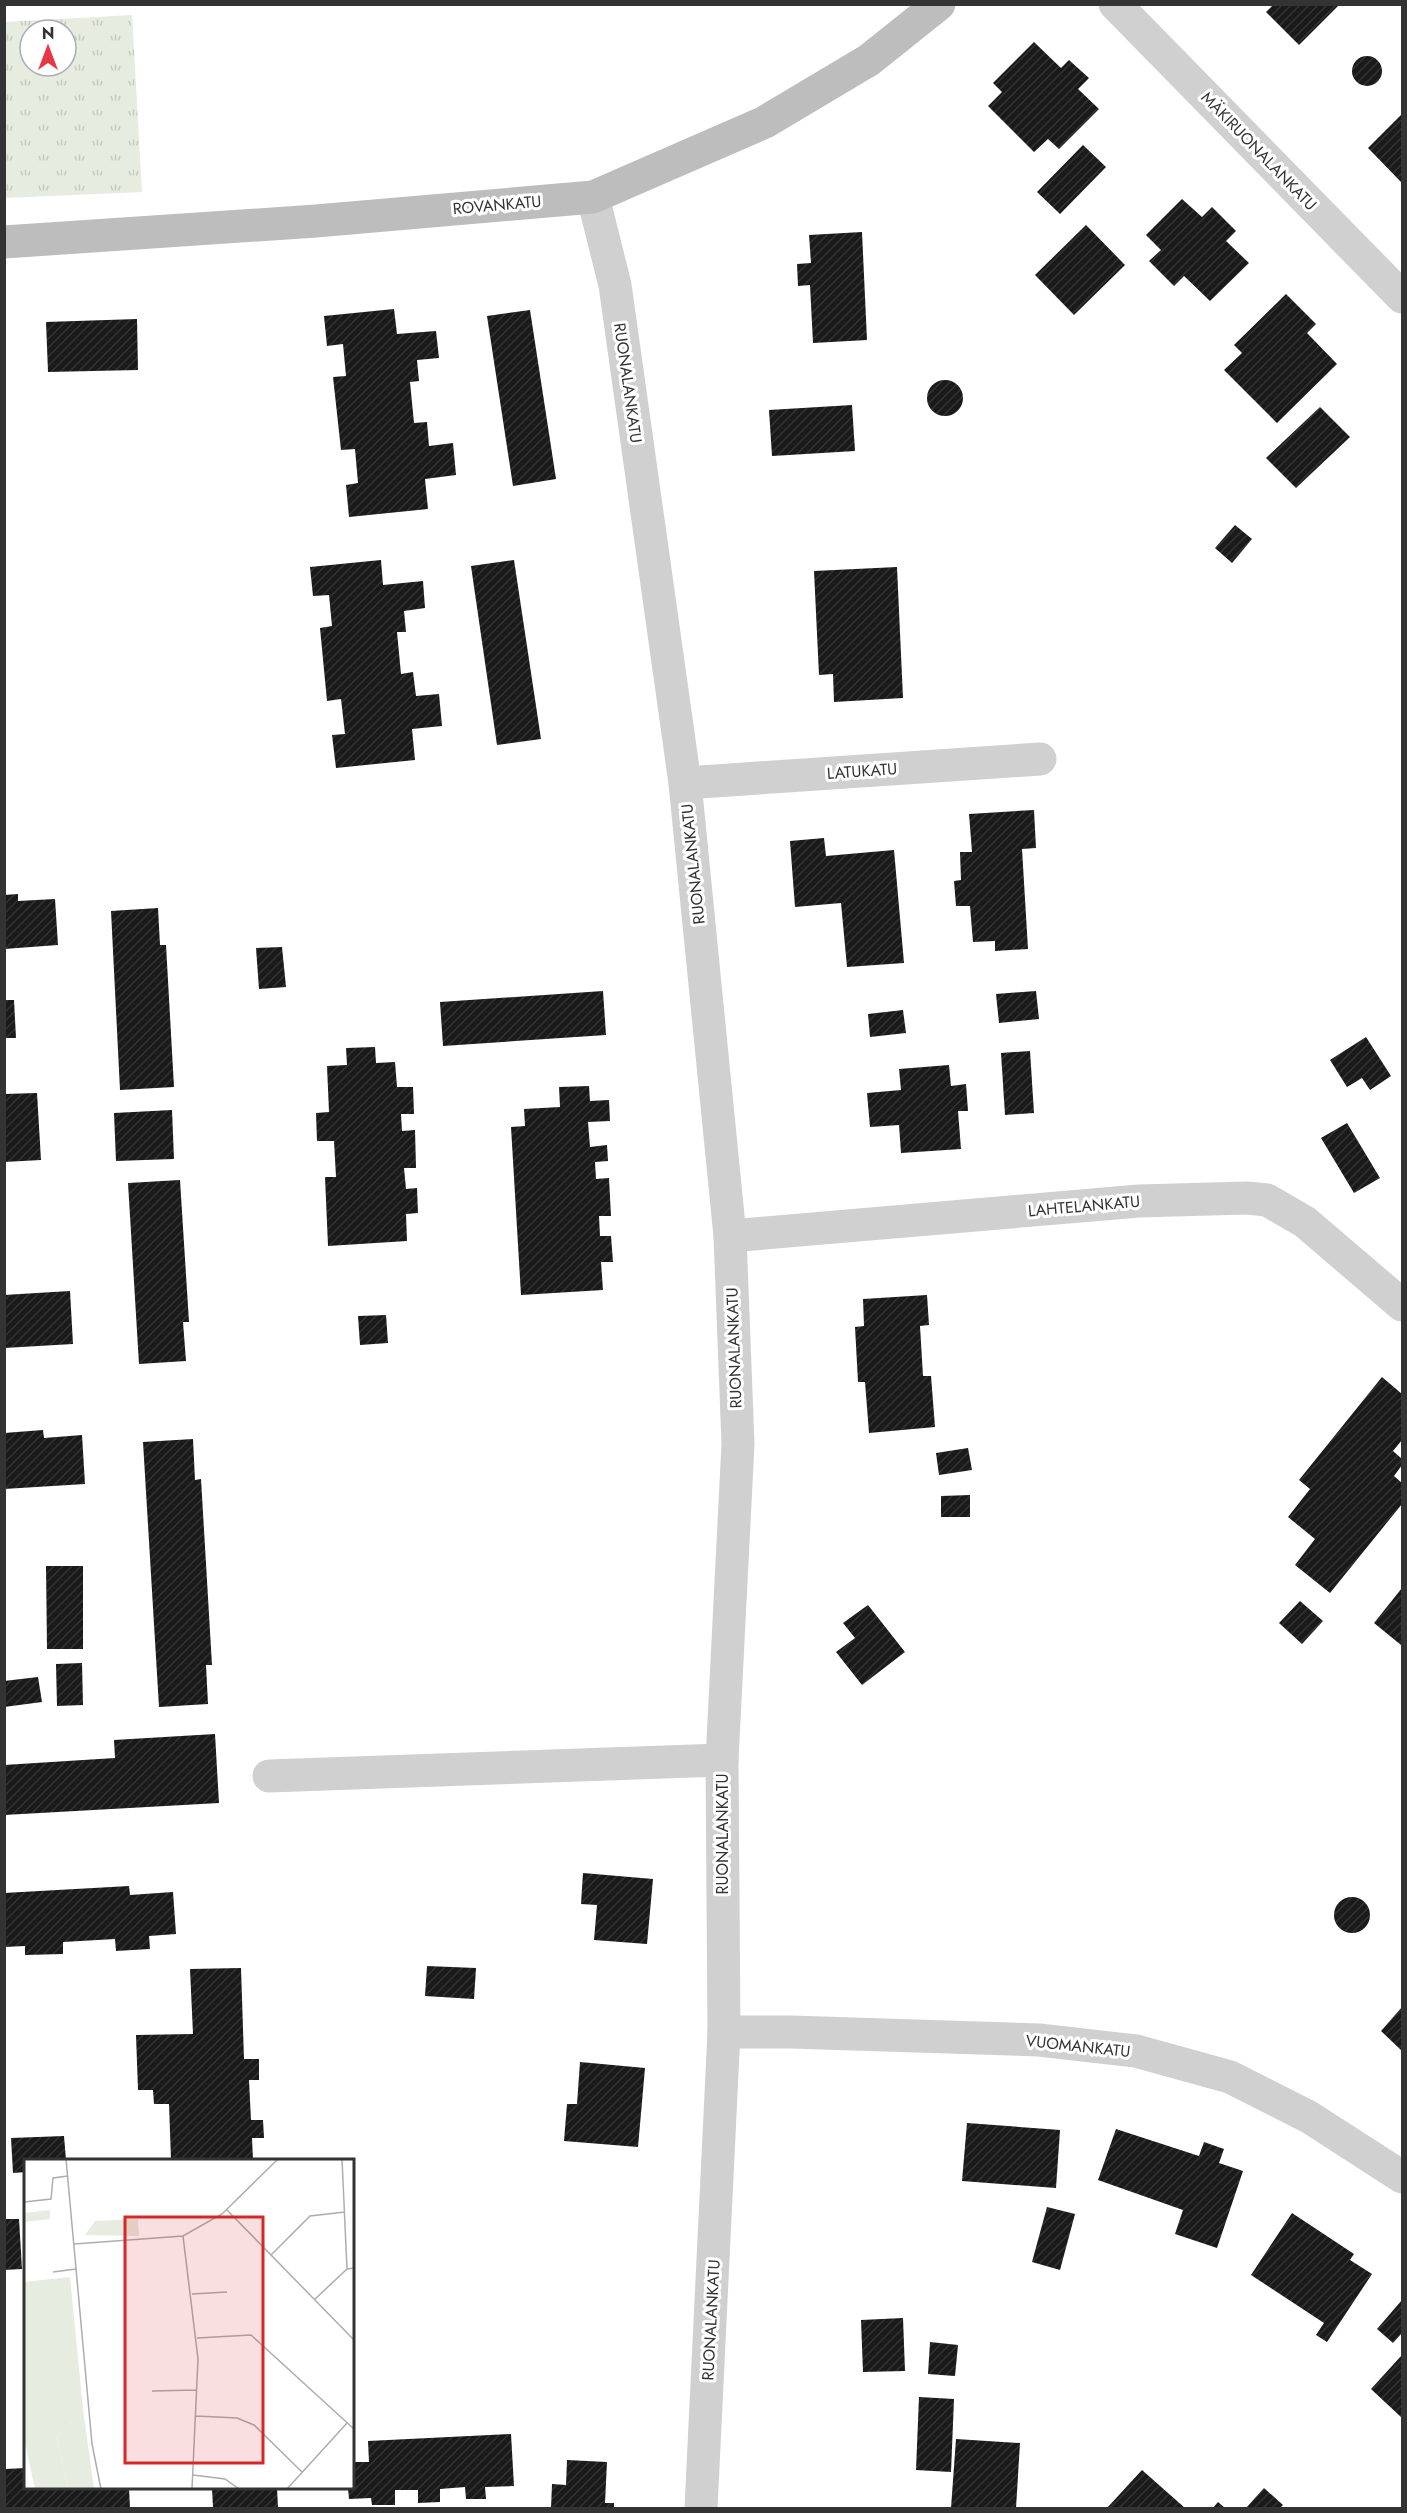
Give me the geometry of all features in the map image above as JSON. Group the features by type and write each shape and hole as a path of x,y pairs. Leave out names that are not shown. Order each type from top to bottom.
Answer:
{"street":[{"name":"ROVANKATU","path":"4,242 292,223 593,197 765,122 869,60 939,4"},
{"name":"MÄKIRUONALANKATU","path":"1115,4 1402,297"},
{"name":"RUONALANKATU","path":"593,197 615,285 685,783 730,1236 738,1444 722,1760 724,2032 701,2508"},
{"name":"LATUKATU","path":"685,783 1040,759"},
{"name":"LAHTELANKATU","path":"730,1236 1139,1202 1247,1198 1267,1200 1305,1222 1402,1305"},
{"path":"269,1776 722,1760"},
{"name":"VUOMANKATU","path":"724,2032 1039,2040 1136,2051 1230,2078 1309,2117 1402,2177"}],"green space":[{"path":"132,15 142,192 5,198 5,22 18,21 18,78 78,78 78,18"}],"building":[{"path":"1274,4 1340,4 1299,45 1266,12"},
{"path":"1034,42 1061,68 1069,60 1089,78 1078,89 1099,109 1059,149 1048,139 1034,152 988,106 1002,92 993,83"},
{"path":"1367,56 1373,57 1381,65 1381,77 1373,85 1367,86 1361,85 1353,77 1352,71 1353,65 1361,57"},
{"path":"1402,114 1402,183 1368,148"},
{"path":"1083,145 1106,167 1060,214 1037,192"},
{"path":"1182,199 1202,217 1212,207 1236,231 1226,241 1249,263 1210,301 1184,276 1174,286 1149,261 1161,250 1146,235"},
{"path":"1086,225 1125,265 1074,315 1035,275"},
{"path":"862,232 867,340 813,343 810,285 798,286 797,264 811,263 809,235"},
{"path":"1286,294 1316,324 1307,333 1337,364 1277,423 1224,370 1242,353 1234,345"},
{"path":"394,309 397,334 436,331 439,358 417,360 419,381 410,382 414,423 427,422 429,446 453,443 456,475 425,479 428,509 349,517 346,485 358,483 355,449 341,450 333,377 346,376 343,344 327,346 324,316"},
{"path":"530,310 556,479 513,486 487,316"},
{"path":"137,319 138,370 48,372 46,322"},
{"path":"945,380 957,386 963,398 957,410 945,416 933,410 927,398 933,386"},
{"path":"852,405 855,451 772,456 769,410"},
{"path":"1320,407 1350,437 1296,488 1266,458"},
{"path":"1235,525 1252,539 1232,563 1215,548"},
{"path":"381,560 383,585 423,581 425,608 404,611 406,632 397,632 401,674 413,672 416,696 439,694 442,726 412,729 415,760 336,768 332,735 345,734 341,699 327,701 320,628 332,626 329,595 313,596 310,567"},
{"path":"514,560 541,739 497,745 471,566"},
{"path":"897,567 903,698 834,702 833,674 819,675 814,571"},
{"path":"1034,810 1036,848 1022,849 1028,949 995,951 995,941 973,942 970,906 956,906 954,881 961,880 960,852 972,852 969,814"},
{"path":"824,838 826,856 894,850 904,963 847,967 841,903 795,907 790,841"},
{"path":"18,894 18,901 55,899 58,945 4,949 4,895"},
{"path":"158,908 160,945 166,945 174,1087 120,1090 111,911"},
{"path":"282,947 286,987 259,989 256,948"},
{"path":"603,991 606,1035 443,1046 440,1002"},
{"path":"1036,991 1039,1019 999,1023 996,994"},
{"path":"4,1000 14,1000 16,1038 4,1038"},
{"path":"903,1010 906,1033 870,1037 868,1014"},
{"path":"1366,1037 1391,1076 1370,1090 1362,1078 1347,1087 1330,1060"},
{"path":"375,1047 376,1063 395,1062 397,1087 413,1087 414,1114 401,1114 402,1131 415,1130 416,1168 404,1168 406,1189 417,1188 418,1213 406,1214 407,1241 328,1246 325,1177 336,1177 334,1141 317,1141 316,1113 329,1112 327,1066 347,1065 346,1048"},
{"path":"1030,1051 1034,1113 1005,1115 1001,1053"},
{"path":"949,1065 951,1086 966,1084 968,1111 958,1111 961,1149 901,1153 899,1125 870,1127 867,1093 901,1090 899,1069"},
{"path":"589,1086 590,1101 609,1100 610,1121 588,1122 590,1147 607,1145 608,1161 595,1162 596,1179 609,1178 611,1216 599,1216 600,1236 611,1236 613,1262 601,1262 603,1290 521,1295 511,1127 525,1126 524,1109 560,1107 559,1087"},
{"path":"37,1093 41,1160 4,1162 4,1094"},
{"path":"172,1110 174,1159 116,1161 114,1113"},
{"path":"1347,1123 1380,1178 1354,1193 1321,1138"},
{"path":"180,1180 189,1322 183,1322 186,1361 139,1364 128,1183"},
{"path":"70,1291 73,1344 4,1348 4,1295"},
{"path":"927,1295 929,1325 920,1326 923,1376 931,1376 935,1427 869,1433 865,1382 858,1382 855,1327 864,1326 863,1299"},
{"path":"386,1315 388,1343 360,1345 358,1316"},
{"path":"1382,1377 1402,1394 1402,1440 1393,1451 1402,1459 1402,1465 1394,1476 1402,1483 1402,1504 1330,1593 1295,1565 1315,1539 1288,1517 1310,1489 1299,1480"},
{"path":"43,1430 44,1438 82,1435 85,1484 4,1489 4,1433"},
{"path":"193,1439 195,1480 201,1479 212,1665 206,1665 208,1704 159,1707 143,1442"},
{"path":"968,1448 972,1470 939,1475 936,1453"},
{"path":"970,1495 970,1517 941,1517 941,1496"},
{"path":"46,1566 83,1566 83,1649 47,1649"},
{"path":"1402,1588 1402,1643 1401,1645 1374,1623"},
{"path":"1300,1601 1323,1621 1302,1644 1279,1623"},
{"path":"868,1605 905,1652 862,1685 836,1652 855,1638 843,1623"},
{"path":"82,1663 83,1705 57,1706 56,1664"},
{"path":"38,1677 42,1702 4,1707 4,1681"},
{"path":"215,1734 219,1803 4,1815 4,1765 115,1758 114,1740"},
{"path":"583,1873 653,1879 647,1944 594,1940 597,1905 581,1904"},
{"path":"129,1886 130,1895 173,1892 176,1934 149,1936 150,1949 116,1951 115,1939 63,1942 63,1954 25,1955 25,1946 4,1947 4,1893"},
{"path":"1352,1897 1364,1903 1370,1915 1364,1927 1352,1933 1340,1927 1334,1915 1340,1903"},
{"path":"427,1966 476,1968 474,1999 425,1996"},
{"path":"241,1968 244,2059 259,2059 259,2080 249,2080 251,2120 263,2120 264,2138 252,2138 253,2159 171,2159 169,2104 154,2104 153,2090 138,2090 136,2035 193,2034 190,1969"},
{"path":"1402,2007 1402,2051 1381,2031"},
{"path":"580,2062 645,2068 638,2147 564,2141 567,2104 577,2104"},
{"path":"967,2123 1060,2130 1056,2188 962,2181"},
{"path":"1116,2129 1199,2156 1204,2142 1224,2149 1219,2163 1243,2171 1217,2248 1175,2234 1183,2210 1098,2180"},
{"path":"64,2136 66,2159 24,2159 24,2172 13,2173 11,2138"},
{"path":"1047,2207 1075,2214 1060,2270 1032,2262"},
{"path":"1292,2213 1354,2254 1350,2260 1372,2274 1327,2342 1316,2335 1324,2323 1251,2275"},
{"path":"4,2219 19,2219 22,2269 4,2270"},
{"path":"1402,2300 1402,2333 1393,2343 1377,2329"},
{"path":"903,2318 905,2371 863,2372 861,2320"},
{"path":"930,2342 958,2345 955,2376 928,2374"},
{"path":"1402,2355 1402,2418 1371,2389"},
{"path":"919,2397 954,2399 951,2472 916,2470"},
{"path":"511,2434 514,2486 485,2487 486,2499 466,2499 465,2487 440,2489 440,2502 418,2503 418,2490 395,2490 395,2505 372,2505 371,2498 349,2499 348,2489 354,2489 354,2462 369,2462 368,2441"},
{"path":"956,2439 1020,2443 1016,2508 951,2508"},
{"path":"567,2460 607,2462 605,2503 614,2503 614,2508 551,2508 552,2484 566,2485"},
{"path":"24,2468 24,2489 129,2489 130,2508 5,2508 5,2469"},
{"path":"1142,2470 1185,2508 1107,2508"},
{"path":"1264,2488 1283,2505 1280,2508 1246,2508"},
{"path":"212,2489 277,2489 278,2508 213,2508"},
{"path":"1218,2502 1225,2508 1213,2508"}]}
